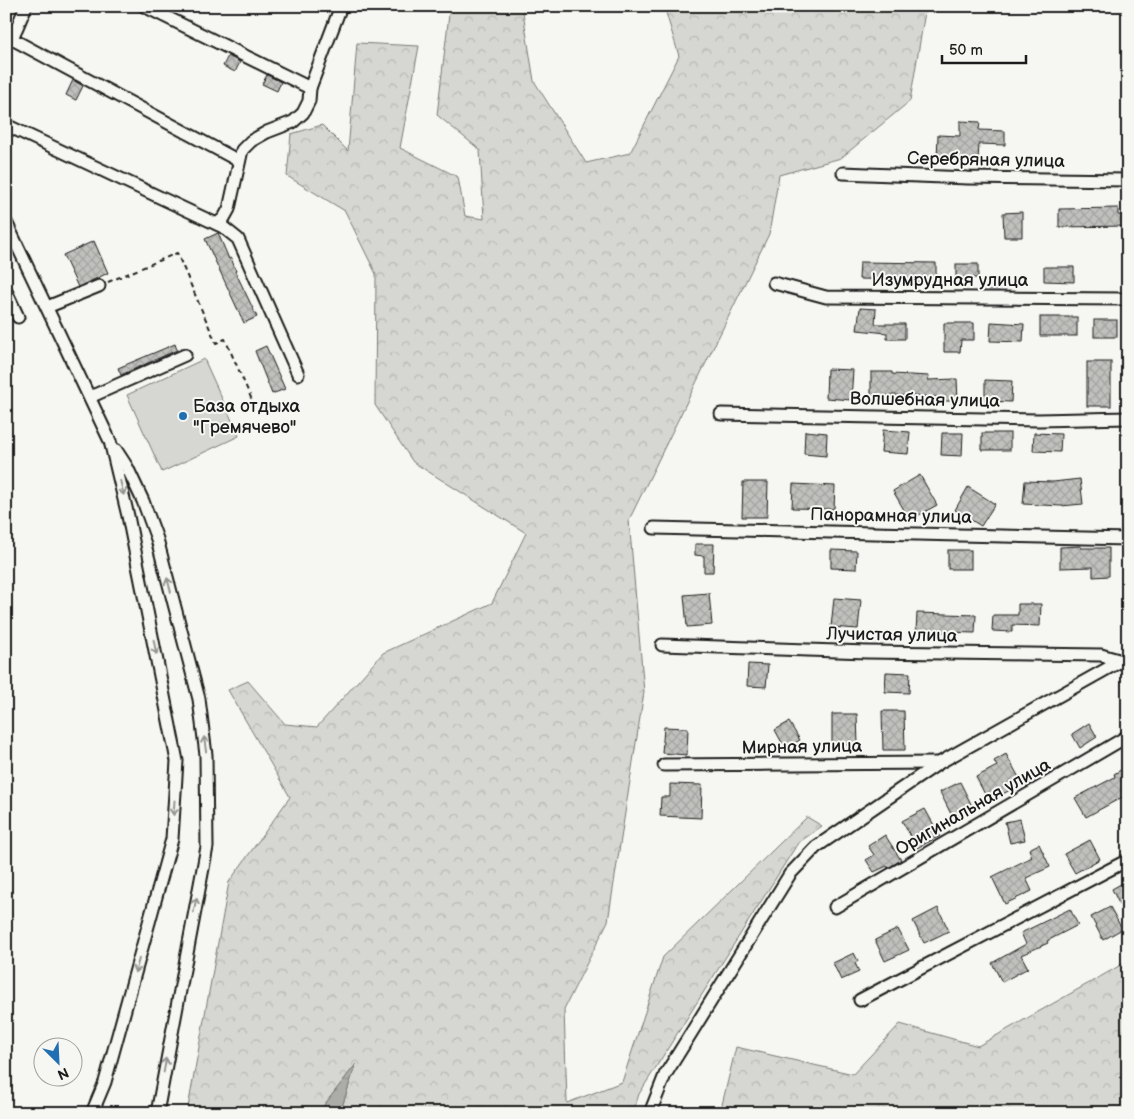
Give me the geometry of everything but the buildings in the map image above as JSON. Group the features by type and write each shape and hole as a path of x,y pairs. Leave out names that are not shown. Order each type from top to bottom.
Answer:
{"street":[{"path":"26,6 9,38 239,161"},
{"path":"144,6 310,88"},
{"path":"217,224 229,210 242,150 250,142 267,132 292,122 303,113 309,101 310,88 341,6"},
{"path":"6,125 217,224 238,239 298,374"},
{"name":"Серебряная улица","path":"844,173 968,178 1128,180"},
{"path":"6,222 110,441 127,467 143,501 157,539 199,699 206,755 207,847 157,1113"},
{"name":"Изумрудная улица","path":"774,283 826,297 1128,299"},
{"path":"47,307 99,286"},
{"path":"6,291 18,317"},
{"path":"90,397 186,355"},
{"name":"Волшебная улица","path":"721,414 1039,420 1128,418"},
{"path":"92,1113 105,1082 172,839 177,760 128,516 110,441"},
{"name":"Панорамная улица","path":"654,528 1128,539"},
{"name":"Лучистая улица","path":"662,645 867,652 1101,656 1125,659"},
{"path":"650,1113 665,1075 790,874 816,847 939,763 1125,659"},
{"name":"Оригинальная улица","path":"835,908 1128,736"},
{"name":"Мирная улица","path":"664,765 939,763"},
{"path":"860,1000 1128,860"}],"path":[{"path":"99,286 177,253 216,343 225,338 252,400"}],"green space":[{"path":"450,6 522,6 534,81 586,163 630,153 679,56 664,6 926,6 910,101 841,158 779,175 769,234 629,520 644,692 608,921 564,1009 567,1103 622,1082 663,957 807,817 822,826 798,843 639,1094 633,1113 340,1113 355,1066 319,1113 187,1113 229,882 290,797 228,690 248,681 285,724 317,727 383,653 492,603 526,533 413,462 375,405 376,274 345,211 287,176 291,134 322,125 348,151 357,43 419,46 400,148 458,177 465,216 484,219 480,150 437,115"},
{"path":"204,359 239,436 162,472 127,395"},
{"path":"1128,961 1128,1113 720,1113 736,1047 853,1074 900,1024 978,1046"}],"water":[{"path":"356,1064 340,1113 319,1113 321,1109"}],"place":[{"name":"База отдыха \"Гремячево\"","path":"183,416"}]}
